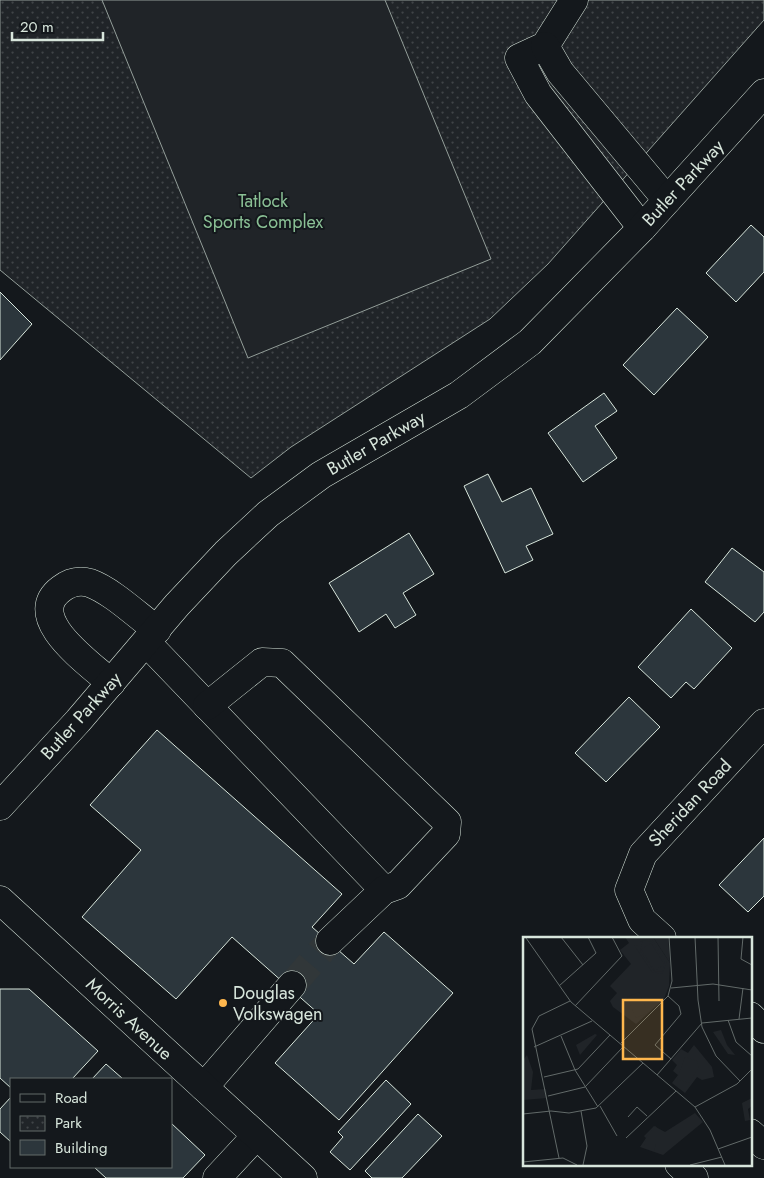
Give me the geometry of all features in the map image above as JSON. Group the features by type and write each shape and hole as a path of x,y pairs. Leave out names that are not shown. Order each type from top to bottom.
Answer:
{"street":[{"path":"574,0 544,46 519,58 538,94 642,228"},
{"path":"544,46 560,72 667,200"},
{"name":"Butler Parkway","path":"0,806 226,553 268,514 321,475 459,395 522,348 642,228 764,93"},
{"path":"111,682 54,629 50,619 52,599 58,591 77,582 97,586 151,636 207,706 384,890"},
{"path":"207,706 262,662 282,663 447,822 446,834 398,885 384,890 330,941"},
{"name":"Sheridan Road","path":"661,937 642,920 629,890 643,854 764,723"},
{"name":"Morris Avenue","path":"4,911 303,1178"},
{"path":"204,1088 292,985"},
{"path":"752,1018 764,1029"},
{"path":"752,1135 764,1146"},
{"path":"217,1178 256,1136"},
{"path":"681,1166 694,1178"}],"green space":[{"name":"Tatlock Sports Complex","path":"0,0 764,0 764,20 548,264 490,319 291,447 251,478 0,270"},
{"path":"102,0 385,0 491,259 248,358"}],"building":[{"path":"751,225 764,237 764,272 736,302 706,273"},
{"path":"0,292 32,324 0,360"},
{"path":"677,308 708,337 654,395 623,365"},
{"path":"604,393 617,411 595,426 617,458 583,482 548,433"},
{"path":"488,474 502,502 531,488 553,534 526,546 533,560 505,573 464,486"},
{"path":"409,533 434,574 403,593 416,615 395,628 386,614 359,632 329,583"},
{"path":"732,548 764,572 764,612 755,622 705,582"},
{"path":"691,609 732,648 694,689 686,682 671,698 638,667"},
{"path":"629,697 660,727 606,782 575,753"},
{"path":"157,730 342,894 312,927 354,964 384,932 453,993 339,1120 275,1063 319,1014 232,937 176,999 82,917 141,850 90,805"},
{"path":"764,838 764,896 748,912 719,885"},
{"path":"0,989 29,989 98,1051 73,1078 10,1078 10,1087 0,1078"},
{"path":"106,1064 122,1078 93,1078"},
{"path":"386,1080 411,1104 350,1170 330,1152 343,1137 338,1132"},
{"path":"10,1098 10,1141 0,1132 0,1109"},
{"path":"418,1114 442,1136 402,1178 372,1178 365,1171"},
{"path":"172,1124 205,1155 183,1178 106,1178 95,1168 172,1168"}],"tunnel":[{"path":"292,985 330,941"}],"place":[{"name":"Douglas Volkswagen","path":"223,1003"}]}
